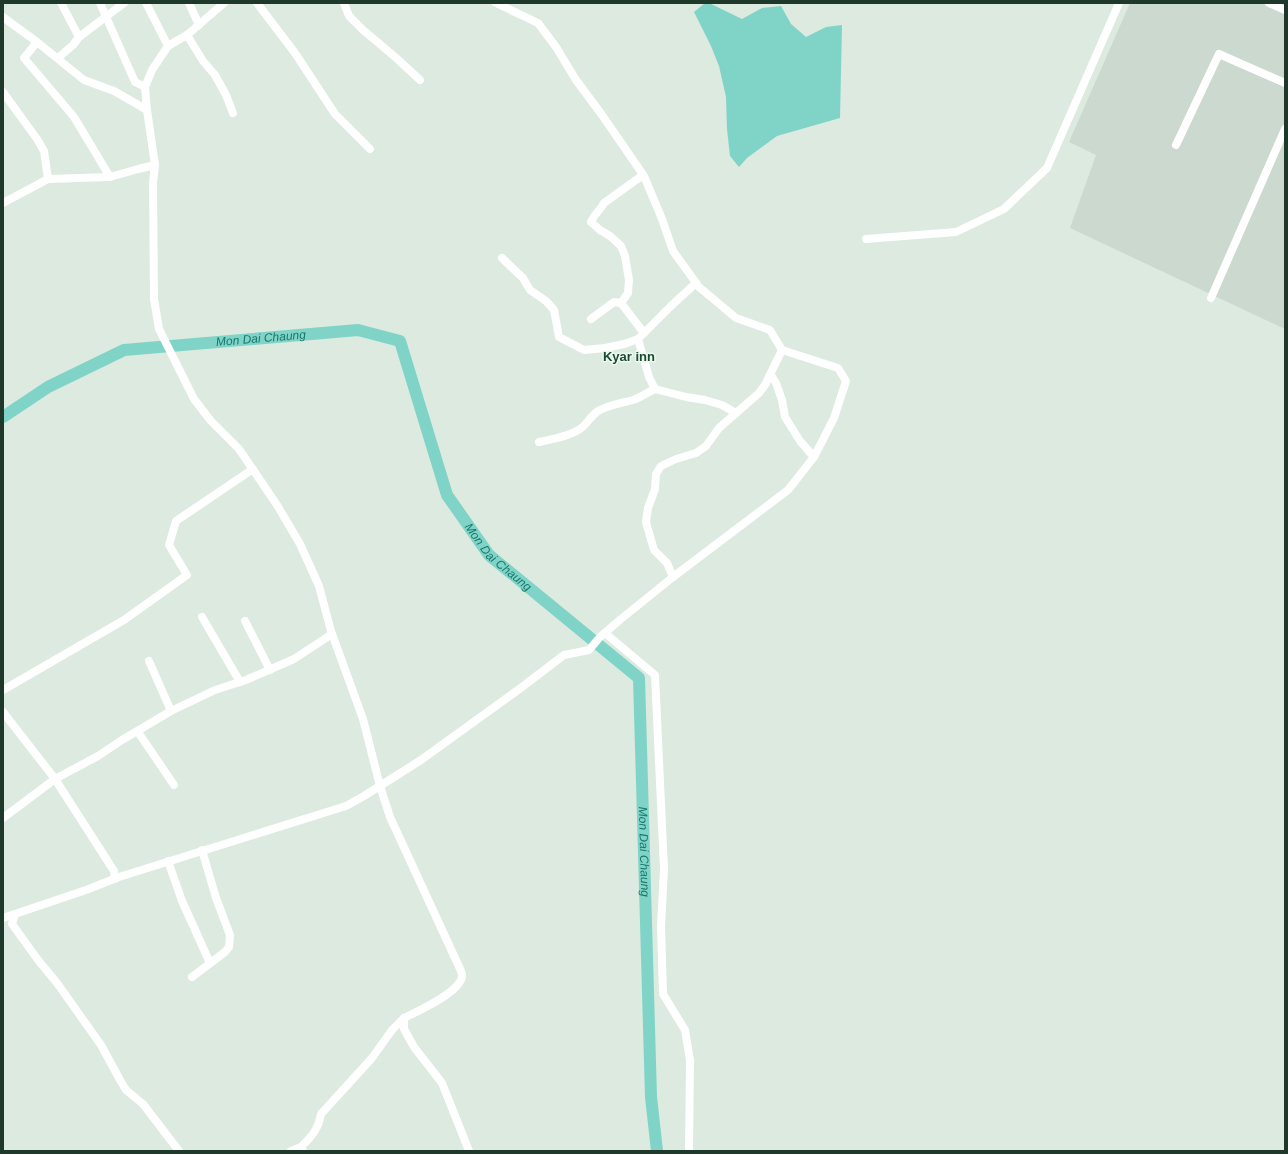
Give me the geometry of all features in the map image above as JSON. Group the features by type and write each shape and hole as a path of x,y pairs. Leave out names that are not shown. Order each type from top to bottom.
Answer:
{"street":[{"path":"61,3 79,37"},
{"path":"100,3 135,82 146,87"},
{"path":"58,58 73,45 79,37 124,3"},
{"path":"146,3 168,46"},
{"path":"189,3 199,25"},
{"path":"224,3 199,25 168,46 152,70 146,87 147,110 155,165 153,183 154,299 159,329 194,399 211,421 239,448 277,505 300,544 319,586 332,634 363,719 380,786 390,817 461,971 462,977 458,985 439,1001 404,1018 392,1030 372,1058 321,1114 318,1126 312,1137 302,1149 291,1151"},
{"path":"257,3 295,53 335,114 370,150"},
{"path":"344,3 349,16 420,80"},
{"path":"3,918 168,861 346,806 364,796 421,760 564,655 589,650 603,635 673,577 788,490 814,457 834,418 846,381 838,368 782,350 770,330 736,318 699,287 673,251 662,219 643,175 576,80 538,22 496,3"},
{"path":"866,239 956,232 1004,209 1047,168 1119,3"},
{"path":"1269,3 1285,10"},
{"path":"3,17 58,58 84,80 114,91 147,110"},
{"path":"187,34 203,61 215,75 233,113"},
{"path":"37,42 24,58 74,118 110,177"},
{"path":"1176,146 1219,54 1285,83"},
{"path":"3,92 37,138 44,151 48,179"},
{"path":"1210,298 1285,129"},
{"path":"3,203 48,179 110,177 155,165"},
{"path":"621,303 628,293 629,280 625,256 620,246 610,236 591,222 593,214 600,210 604,203 643,175"},
{"path":"502,258 523,278 530,290 546,301 554,310 559,337 584,350 611,347 641,336 696,283"},
{"path":"591,319 614,302 621,303"},
{"path":"621,303 641,336 649,377 655,388"},
{"path":"673,577 667,563 654,550 646,522 648,508 655,489 656,474 661,466 676,459 696,453 706,446 718,428 759,393 766,385 782,350"},
{"path":"771,374 782,400 786,417 800,440 814,457"},
{"path":"539,442 575,432 581,428 590,417 600,410 634,399 655,388 722,405 736,413"},
{"path":"3,690 124,620 187,575 169,545 176,520 253,469"},
{"path":"202,617 240,682"},
{"path":"245,621 270,670"},
{"path":"3,818 55,779 98,756 171,711 215,690 240,682 294,659 332,634"},
{"path":"603,635 655,675 664,869 661,926 663,994 685,1030 690,1060 689,1151"},
{"path":"149,661 171,711"},
{"path":"3,712 55,779 114,871 115,879"},
{"path":"138,732 174,785"},
{"path":"192,977 225,952 229,947 230,935 216,898 202,850"},
{"path":"168,861 182,901 210,963"},
{"path":"15,914 12,924 38,960 58,983 97,1039 126,1090 143,1104 179,1151"},
{"path":"404,1018 404,1029 414,1047 442,1083 469,1151"}],"shaded area":[{"path":"1130,3 1285,3 1285,329 1070,228 1096,155 1069,142"}],"water":[{"path":"705,3 709,3 742,19 762,8 781,6 791,24 806,37 826,27 842,25 840,118 777,136 747,158 739,167 730,156 726,97 719,66 694,12"}],"waterway":[{"name":"Mon Dai Chaung","path":"3,417 48,387 124,350 358,330 400,341 447,495 489,555 639,678 651,1097 657,1151"}],"district":[{"name":"Kyar inn","path":"629,356"}]}
